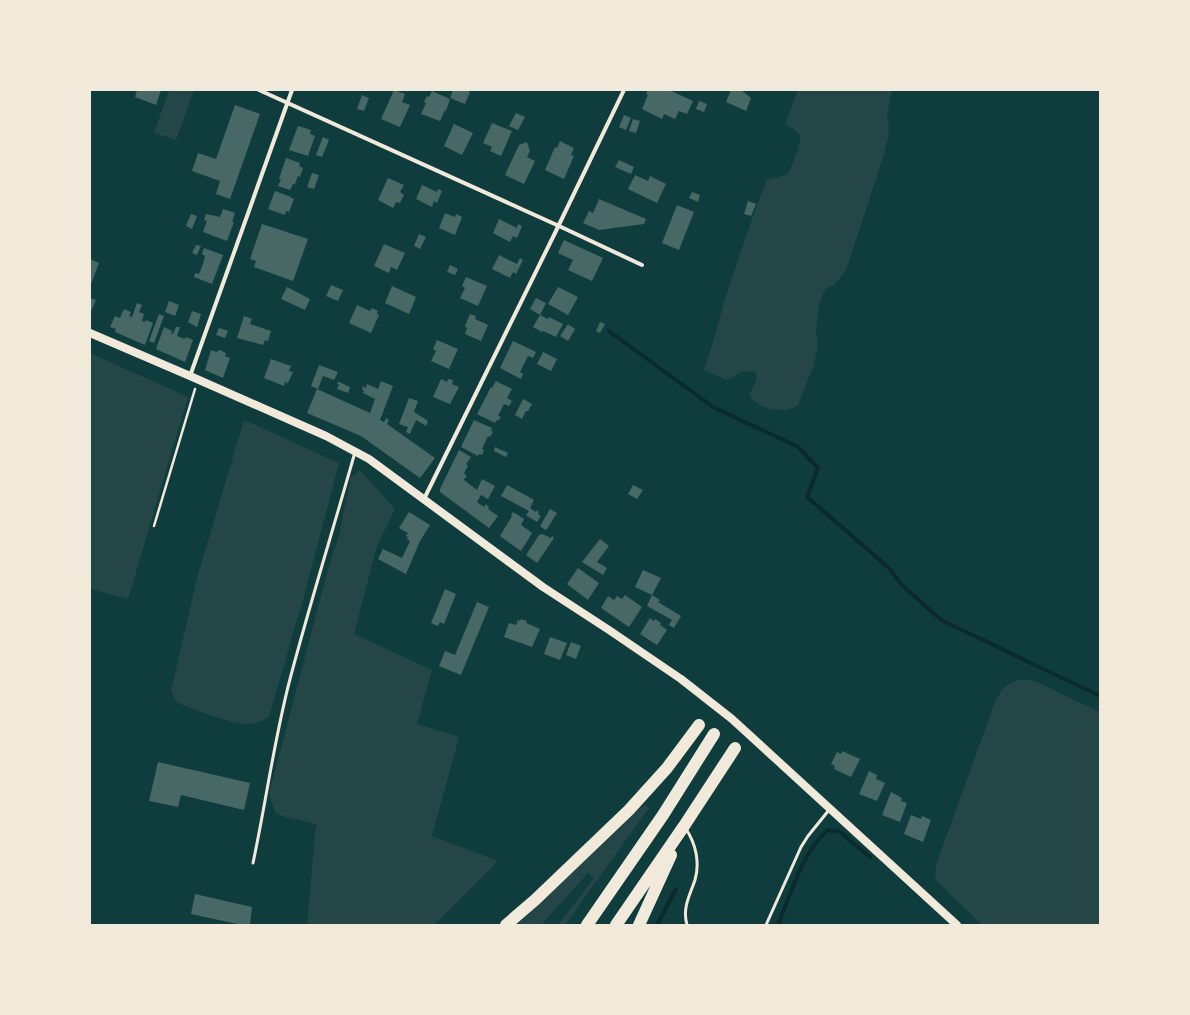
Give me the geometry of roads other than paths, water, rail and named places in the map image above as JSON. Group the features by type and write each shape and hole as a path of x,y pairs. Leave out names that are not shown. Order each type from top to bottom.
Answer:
{"highway":[{"path":"506,925 535,900 629,810 667,768 699,725"},
{"path":"586,925 664,815 714,734"},
{"path":"616,925 735,748"},
{"path":"639,925 684,826"}],"main road":[{"path":"90,334 198,379 326,436 369,459 543,587 681,679 732,719 957,925"}],"street":[{"path":"259,90 642,265"},
{"path":"190,376 292,90"},
{"path":"424,499 624,90"}],"lane":[{"path":"253,863 278,729 290,679 310,604 355,452"},
{"path":"766,925 800,847 830,809"},
{"path":"684,826 694,842 697,861 695,878 685,907 687,925"}],"waterway":[{"path":"609,331 713,407 798,447 818,468 807,497 888,567 901,584 941,620 1100,696"},
{"path":"778,925 804,861 811,849 828,830 840,832 870,857"},
{"path":"657,925 676,889"}]}
